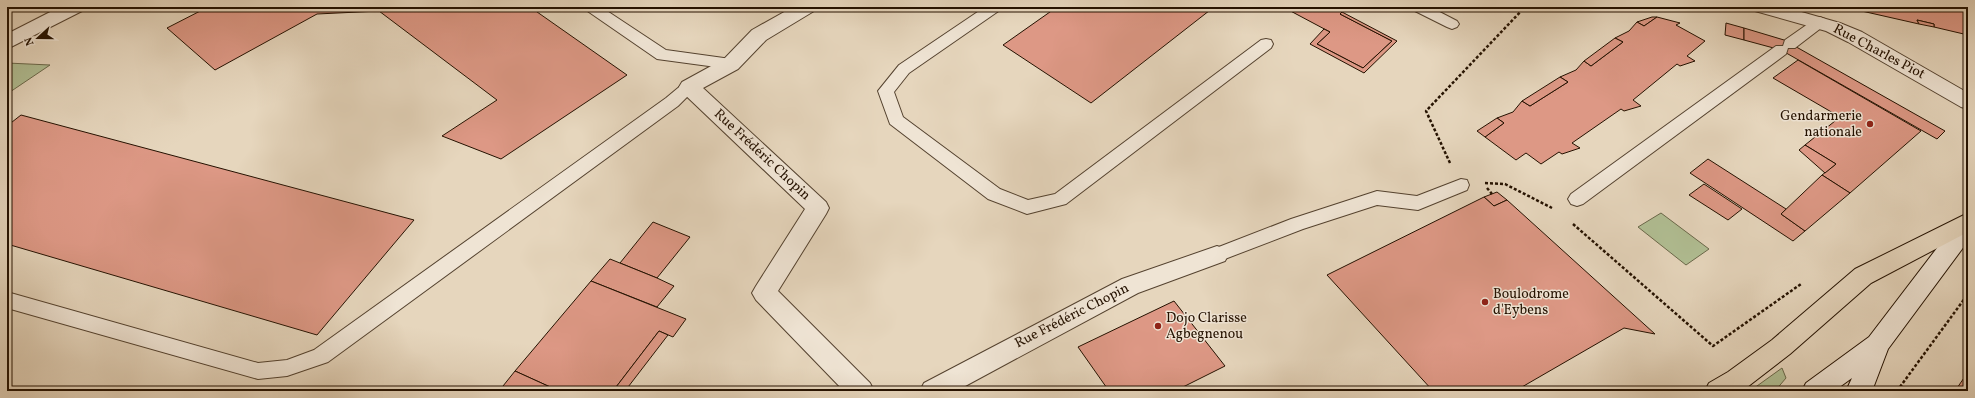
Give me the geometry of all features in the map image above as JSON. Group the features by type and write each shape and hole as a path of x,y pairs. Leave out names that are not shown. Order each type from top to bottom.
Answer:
{"highway":[{"path":"1718,391 1737,380 1781,347 1863,276 1968,223"}],"street":[{"path":"7,42 74,7"},
{"path":"689,87 731,64 760,36 807,7"},
{"name":"Rue Charles Piot","path":"1762,7 1820,22 1855,37 1968,102"},
{"name":"Rue Frédéric Chopin","path":"689,87 818,208 764,293 861,391"},
{"path":"1859,391 1878,344 1968,223"},
{"name":"Rue Frédéric Chopin","path":"933,391 1130,286 1217,255"},
{"path":"1815,391 1878,344"}],"lane":[{"path":"591,7 662,55 731,64"},
{"path":"995,7 904,69 886,91 896,120 994,194 1027,207 1060,199 1266,44"},
{"path":"1418,7 1452,24"},
{"path":"1577,199 1820,22"},
{"path":"7,300 258,371 287,368 321,356 672,102 689,87"},
{"path":"1217,255 1297,224 1377,198 1418,203 1461,185"}],"path":[{"path":"1525,7 1426,111 1461,185 1483,183 1505,184 1559,212"},
{"path":"1571,222 1713,346 1801,284"},
{"path":"1897,391 1968,294"}],"green space":[{"path":"7,63 50,65 7,94"},
{"path":"1661,213 1709,249 1686,265 1638,227"},
{"path":"1782,368 1786,378 1775,391 1750,391"}],"building":[{"path":"208,7 530,7 627,75 501,159 442,136 497,100 379,11 317,14 215,70 167,28"},
{"path":"1057,7 1214,7 1091,103 1003,45"},
{"path":"1283,7 1347,7 1340,14 1392,41 1363,68 1317,44 1330,32"},
{"path":"1844,7 1968,7 1968,35 1934,27 1934,24 1917,20 1919,24"},
{"path":"1342,12 1397,41 1364,73 1310,44 1324,29 1330,32 1317,44 1363,68 1392,41 1340,14"},
{"path":"1652,17 1657,17 1644,26 1637,22"},
{"path":"1657,17 1680,23 1676,25 1705,41 1687,56 1695,61 1680,66 1677,64 1633,100 1641,106 1624,111 1621,109 1572,143 1580,148 1562,154 1559,152 1541,164 1526,153 1516,160 1485,137 1504,123 1497,118 1513,112 1522,101 1530,106 1568,82 1560,77 1576,70 1584,61 1591,66 1623,42 1615,38 1629,31 1637,22 1644,26"},
{"path":"1917,20 1934,24 1934,27 1919,24"},
{"path":"1726,23 1744,28 1744,40 1725,35"},
{"path":"1744,28 1784,40 1945,131 1937,139 1781,50 1744,40"},
{"path":"1615,38 1623,42 1591,66 1584,61"},
{"name":"Gendarmerie nationale","path":"1798,60 1921,131 1850,193 1822,175 1836,164 1805,145 1840,117 1773,78"},
{"path":"1560,77 1568,82 1530,106 1522,101"},
{"path":"21,115 414,220 317,335 7,244 7,126"},
{"path":"1497,118 1504,123 1485,137 1477,131"},
{"path":"1805,145 1836,164 1825,173 1799,150"},
{"path":"1708,159 1786,209 1781,214 1805,231 1793,241 1690,173"},
{"path":"1822,175 1850,193 1805,231 1781,214"},
{"path":"1704,184 1742,209 1728,220 1689,195"},
{"path":"1497,192 1507,200 1494,206 1484,197"},
{"name":"Boulodrome d'Eybens","path":"1484,197 1494,206 1507,200 1655,334 1624,328 1515,391 1433,391 1327,275"},
{"path":"653,222 690,237 657,278 620,263"},
{"path":"610,259 674,286 657,307 591,281"},
{"path":"591,281 686,319 673,337 659,331 613,391 559,391 515,371"},
{"name":"Dojo Clarisse Agbegnenou","path":"1174,301 1225,366 1175,391 1109,391 1078,347"},
{"path":"659,331 668,335 625,391 613,391"},
{"path":"515,371 559,391 499,391"},
{"path":"1968,372 1968,391 1955,391"}],"place":[{"name":"Gendarmerie nationale","path":"1870,124"},
{"name":"Boulodrome d'Eybens","path":"1485,302"},
{"name":"Dojo Clarisse Agbegnenou","path":"1158,326"}]}
